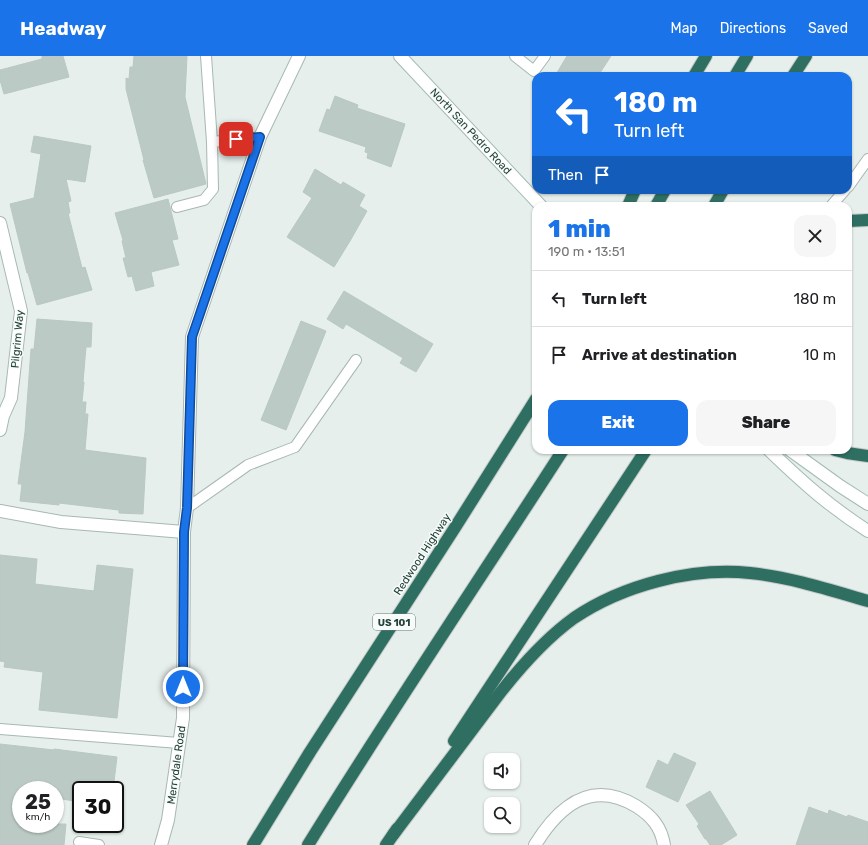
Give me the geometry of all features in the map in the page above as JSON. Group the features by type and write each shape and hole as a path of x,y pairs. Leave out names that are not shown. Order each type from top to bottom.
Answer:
{"highway":[{"path":"696,72 706,56"},
{"path":"737,72 747,56"},
{"path":"796,72 806,56"},
{"path":"852,221 868,220"},
{"name":"Redwood Highway","path":"253,845 310,752 436,558 532,405"},
{"path":"308,845 347,781 560,454"},
{"path":"393,835 501,668 643,454"},
{"path":"852,454 868,456"},
{"path":"386,845 513,676 545,642 574,618 609,598 648,584 668,579 690,575 730,572 750,573 791,580 868,601"}],"street":[{"name":"Merrydale Road","path":"161,845 168,820 183,718 184,532 187,508 192,337 260,137 299,56"},
{"path":"392,56 409,65"},
{"name":"North San Pedro Road","path":"400,56 536,202"},
{"name":"Pilgrim Way","path":"0,224 21,310 11,398 3,416 0,430"},
{"path":"773,454 806,485 847,518 868,531"},
{"path":"796,454 868,504"},
{"path":"0,510 61,522 184,532"},
{"path":"535,845 543,832 560,813 579,800 599,794 622,799 645,812 654,820 661,832 664,845"}],"lane":[{"path":"177,207 204,200 214,189 206,56"},
{"path":"515,56 534,71 545,56"},
{"path":"212,142 260,137"},
{"path":"852,181 868,159"},
{"path":"834,202 842,194"},
{"path":"187,508 248,465 295,446 356,360"},
{"path":"0,730 179,743"},
{"path":"79,842 99,845"}],"building":[{"path":"42,56 63,56 69,77 4,94 0,80 0,70 42,59"},
{"path":"134,56 187,56 185,97 206,184 154,198 126,89 126,78 129,79 130,67 133,67"},
{"path":"567,56 611,56 601,72 557,72"},
{"path":"335,96 358,105 357,108 405,124 391,167 367,158 368,153 365,152 366,147 319,131 327,109 330,110"},
{"path":"34,136 91,146 85,182 66,179 71,201 68,202 70,213 68,213 82,268 85,267 92,290 37,305 27,273 10,204 34,198 41,154 31,152"},
{"path":"315,169 341,185 343,182 365,195 359,206 367,211 334,267 287,237 312,198 303,192"},
{"path":"168,199 178,239 172,240 179,265 151,272 154,286 136,291 132,276 128,277 123,258 126,258 123,240 115,213"},
{"path":"344,291 433,344 416,372 400,363 403,358 346,324 343,329 327,319"},
{"path":"37,319 92,323 91,347 86,347 83,382 82,402 86,402 85,414 88,414 85,450 146,458 143,514 119,513 119,510 59,503 59,505 20,501 22,484 18,484 25,432 31,349 34,349"},
{"path":"301,321 326,331 286,430 261,420"},
{"path":"0,555 37,559 35,584 94,591 97,565 133,569 117,718 39,710 43,672 4,667 5,662 0,661"},
{"path":"0,744 117,757 114,781 72,781 72,801 64,799 64,781 12,781 12,833 64,833 64,824 66,824 64,845 0,845"},
{"path":"674,753 696,763 678,802 646,787 658,760 668,765"},
{"path":"710,791 737,835 721,845 710,845 697,826 699,824 686,805"},
{"path":"809,807 828,814 829,810 847,817 848,815 868,822 868,845 796,845"}],"route":[{"path":"183,687 184,532 187,508 192,337 260,137 236,139"}]}
